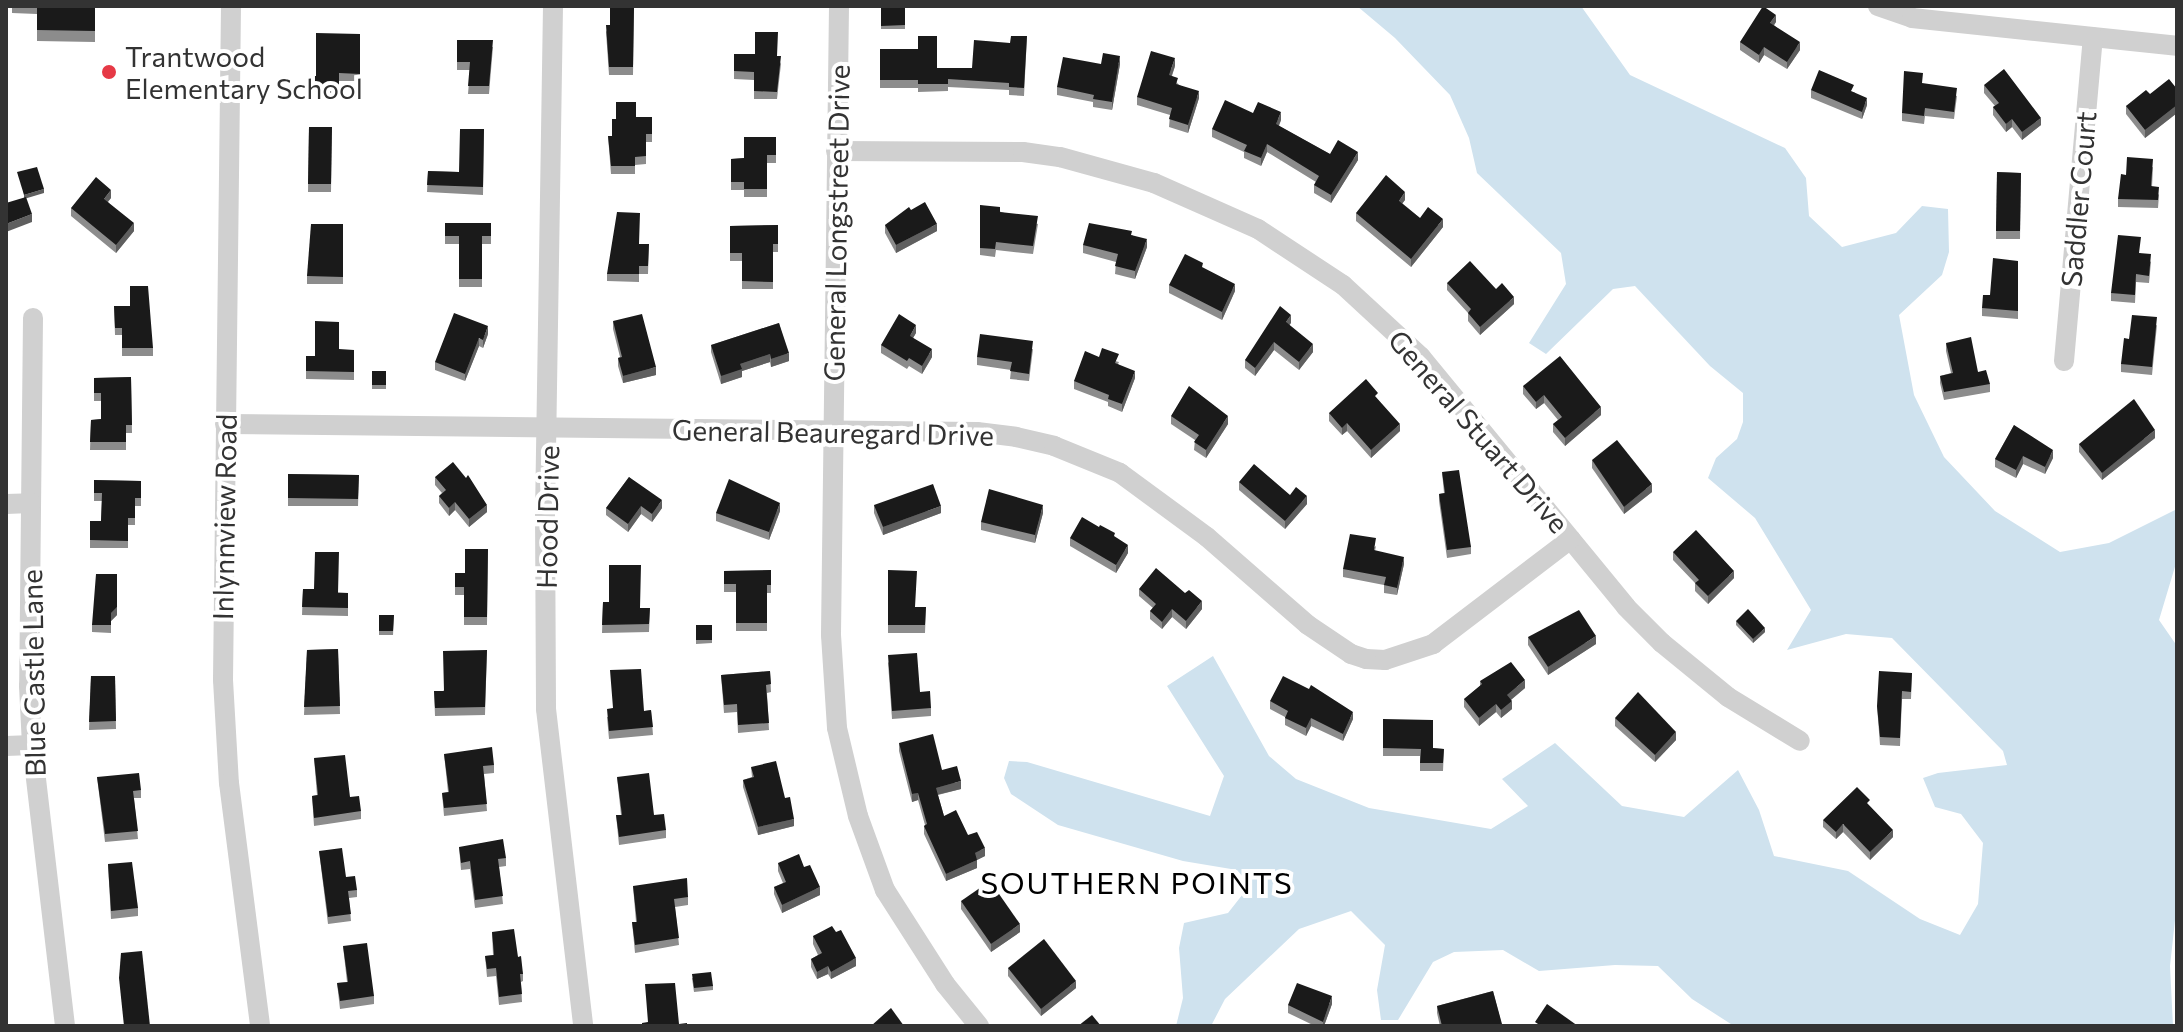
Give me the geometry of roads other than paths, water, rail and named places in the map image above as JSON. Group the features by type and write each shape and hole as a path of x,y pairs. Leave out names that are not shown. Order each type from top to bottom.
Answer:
{"street":[{"name":"Inlynnview Road","path":"231,6 222,640 226,751 260,1026"},
{"name":"Hood Drive","path":"553,6 546,709 583,1026"},
{"name":"General Longstreet Drive","path":"839,6 832,670 837,728 869,854 885,890 945,984 979,1026"},
{"path":"1878,6 1912,18 2177,46"},
{"name":"Saddler Court","path":"2064,361 2093,37"},
{"name":"General Stuart Drive","path":"836,151 1023,152 1060,157 1154,183 1258,229 1343,285 1421,357 1626,607 1698,675 1741,706 1800,741"},
{"name":"Blue Castle Lane","path":"33,318 32,745 65,1026"},
{"name":"General Beauregard Drive","path":"225,424 990,434 1054,446 1092,459 1141,487 1207,537 1308,625 1351,654 1366,659 1385,660 1433,644 1571,539"},
{"path":"6,504 31,503"},
{"path":"6,746 32,745"}],"water":[{"path":"1357,6 1581,6 1630,75 1785,148 1806,178 1809,216 1842,247 1896,233 1922,206 1948,209 1949,252 1942,275 1899,315 1914,395 1944,457 1995,511 2060,552 2109,543 2177,509 2177,560 2159,620 2177,646 2177,902 2170,966 2173,1026 1734,1026 1692,999 1658,966 1615,965 1539,971 1503,950 1454,952 1433,962 1398,1020 1381,1020 1377,990 1385,945 1351,911 1299,929 1225,999 1211,1026 1176,1026 1183,998 1179,948 1184,923 1228,913 1250,885 1237,870 1183,861 1058,825 1011,794 1004,778 1009,761 1027,762 1210,816 1224,776 1167,686 1213,656 1269,756 1296,779 1369,808 1491,829 1528,806 1502,779 1555,743 1622,806 1684,817 1738,770 1759,810 1774,856 1848,871 1920,919 1960,935 1978,904 1983,843 1961,814 1935,807 1923,778 1938,773 2007,765 2003,751 1892,638 1846,634 1787,650 1811,610 1755,518 1708,478 1716,458 1737,439 1743,422 1743,393 1710,366 1635,286 1613,289 1546,354 1529,343 1566,284 1561,253 1477,173 1469,138 1450,95 1395,38"}],"place":[{"name":"Trantwood Elementary School","path":"109,72"}],"district":[{"name":"SOUTHERN POINTS","path":"1137,882"}]}
